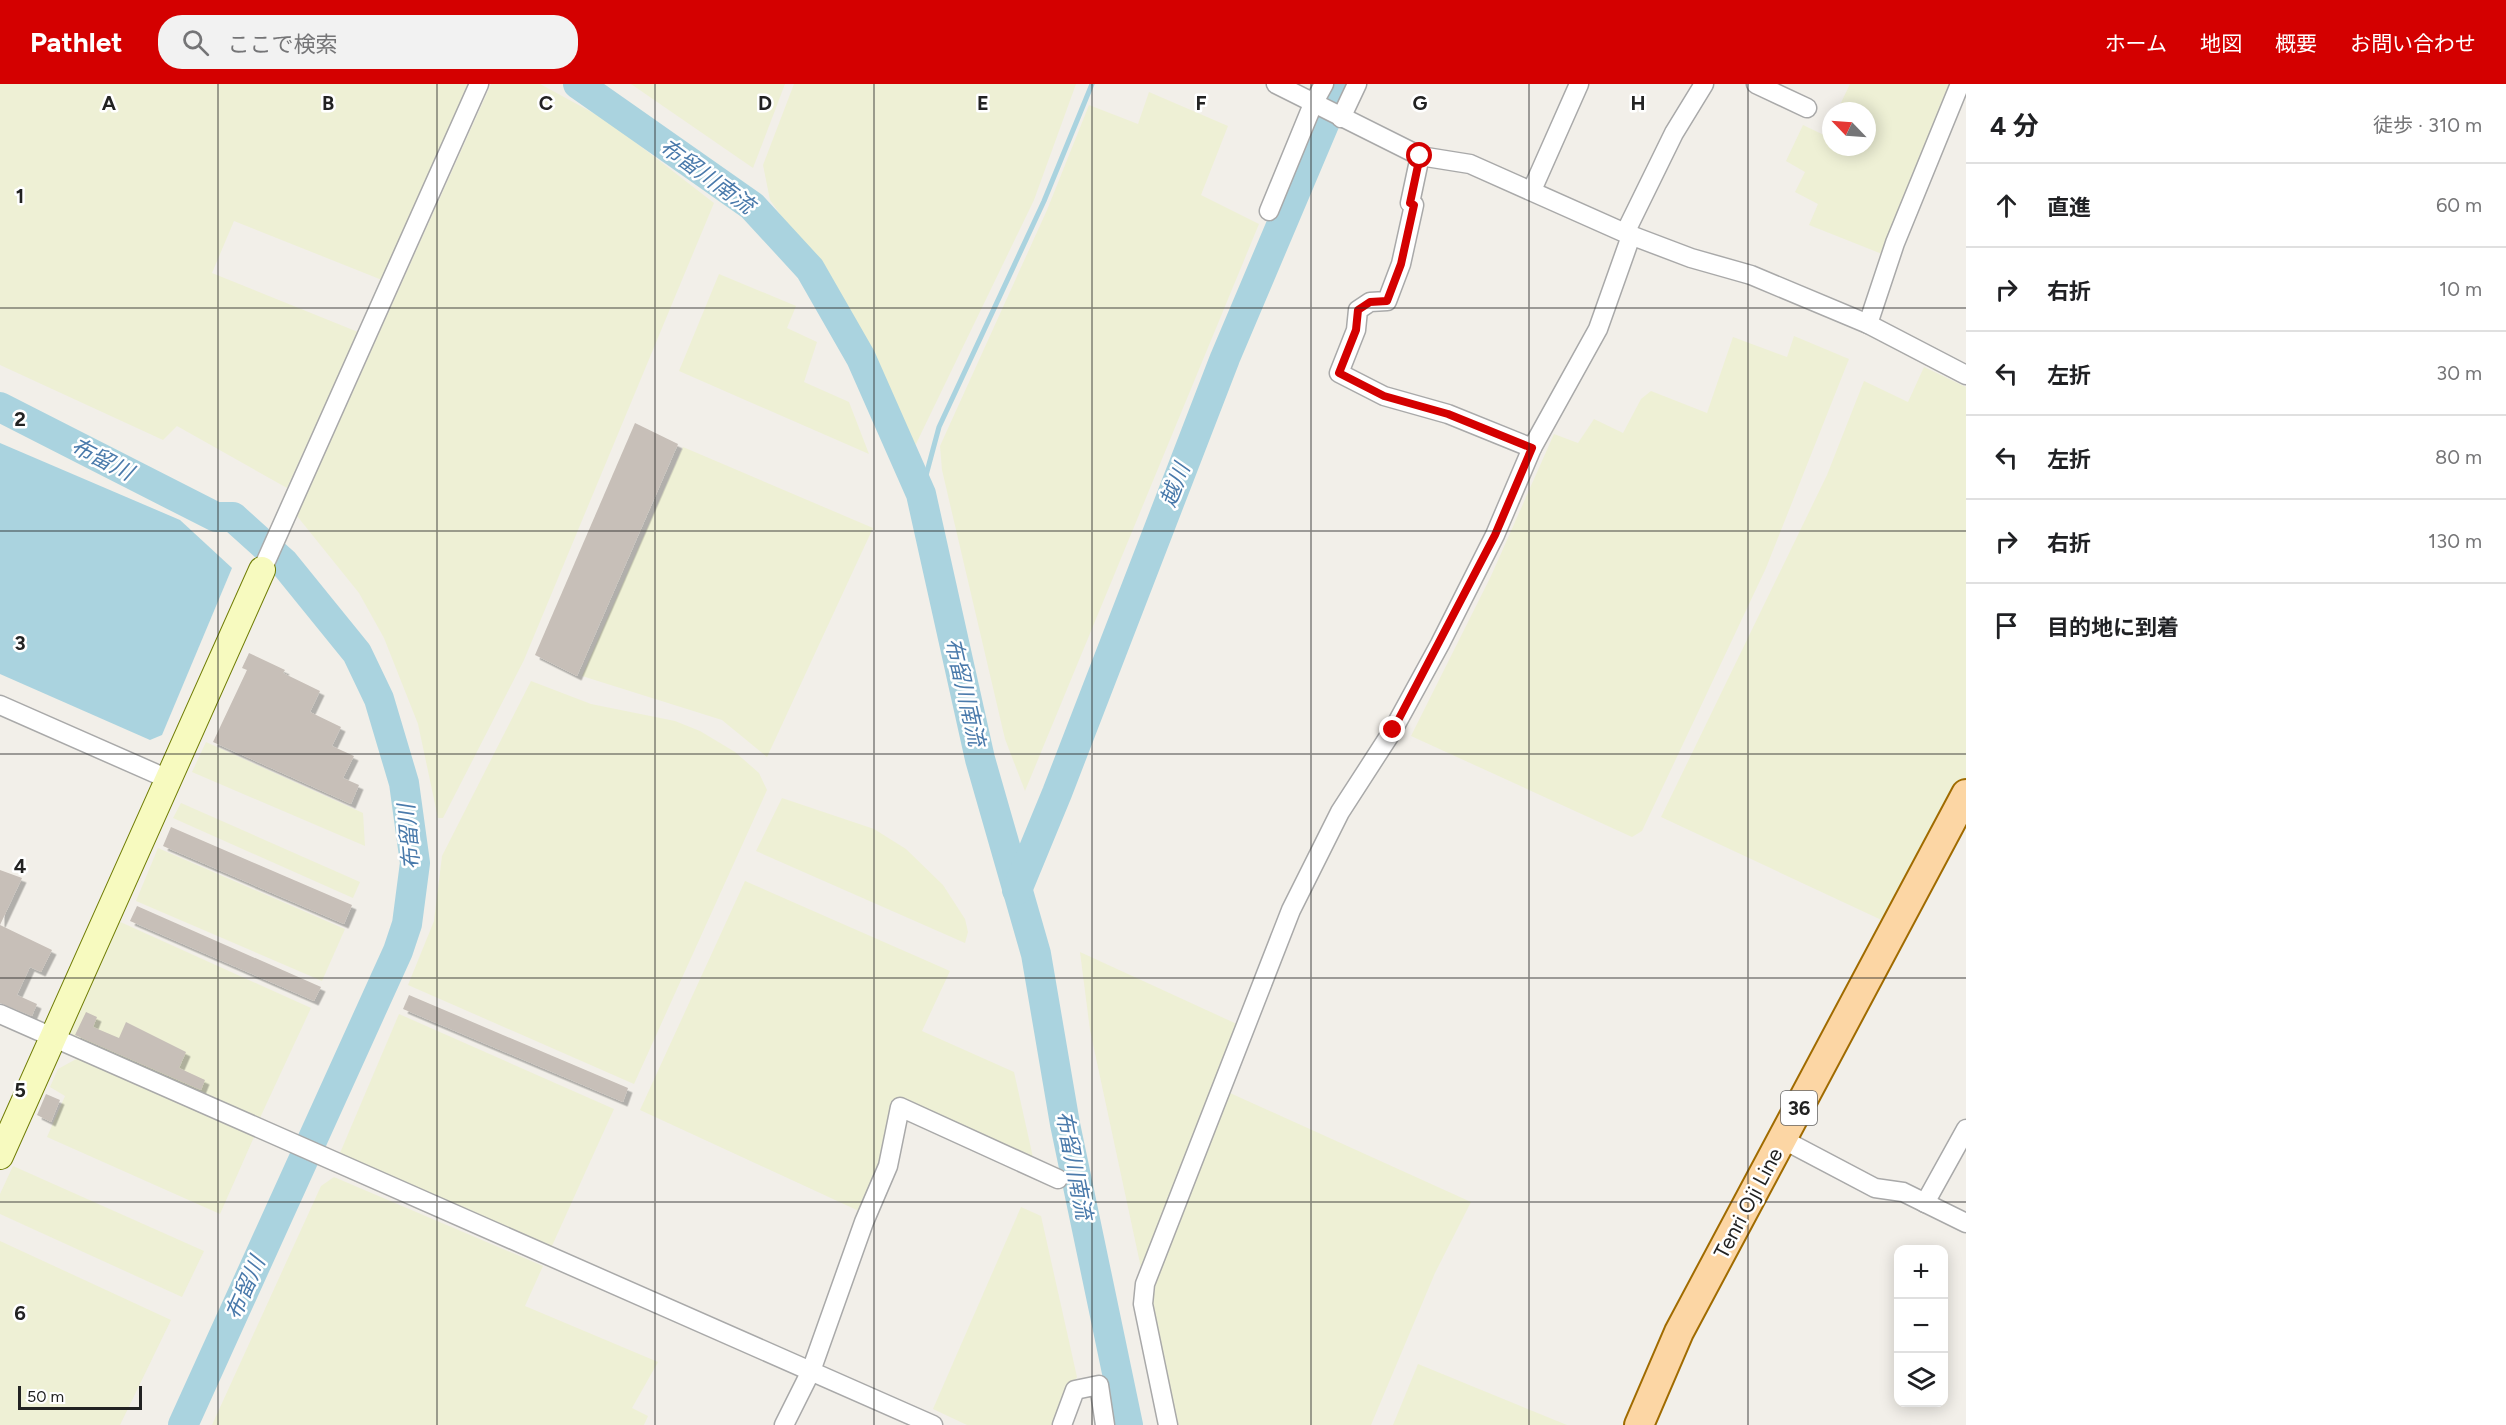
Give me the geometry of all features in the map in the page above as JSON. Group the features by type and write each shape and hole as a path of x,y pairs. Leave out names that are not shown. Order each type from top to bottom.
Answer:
{"main road":[{"name":"Tenri Oji Line","path":"1639,1425 1679,1332 1966,794"}],"street":[{"path":"0,1156 479,84"},
{"path":"1276,84 1420,156 1470,164 1628,234 1691,258 1751,275 1868,324 1966,375"},
{"path":"1269,212 1313,104 1324,84"},
{"path":"1341,118 1357,84"},
{"path":"1532,190 1579,84"},
{"path":"1167,1425 1143,1304 1145,1284 1291,910 1340,813 1393,730 1440,644 1495,535 1532,448 1598,329 1628,234 1674,133 1704,84"},
{"path":"1756,84 1807,108"},
{"path":"1868,324 1895,243 1960,84"},
{"path":"1420,156 1410,203 1414,205 1401,264 1387,301 1370,302 1358,310 1356,330 1339,373 1384,396 1448,414 1532,448"},
{"path":"0,705 168,778"},
{"path":"0,1014 933,1425"},
{"path":"784,1425 811,1371 864,1222 888,1166 900,1107 1058,1179"},
{"path":"1926,1203 1966,1129"},
{"path":"1782,1139 1875,1188 1903,1192 1966,1223"},
{"path":"1062,1425 1075,1390 1099,1385 1105,1425"}],"green space":[{"path":"0,84 468,84 382,280 234,221 212,273 358,332 287,488 177,426 163,440 0,365"},
{"path":"491,84 540,84 608,121 714,203 524,660 443,818 438,818 418,724 384,638 359,593 297,516"},
{"path":"631,84 785,84 753,168"},
{"path":"794,84 1076,84 1034,200 915,446 854,320 770,200 763,165"},
{"path":"1850,84 1951,84 1882,254 1809,225 1818,204 1795,192 1805,172 1786,161 1803,125 1822,134 1822,156 1876,156 1876,102 1841,102"},
{"path":"1149,92 1228,126 1201,195 1259,224 1025,791 1005,739 942,470 940,446 1047,210 1089,105 1138,124"},
{"path":"719,274 796,306 787,328 817,342 804,382 849,402 869,454 679,371"},
{"path":"1794,336 1849,359 1766,568 1642,831 1632,837 1411,736 1491,576 1554,434 1578,443 1594,419 1623,433 1641,399 1651,391 1707,413 1733,337 1787,357"},
{"path":"1924,367 1966,387 1966,779 1888,923 1661,817 1827,475 1864,381 1908,402"},
{"path":"683,447 873,528 767,757 722,720 582,676"},
{"path":"531,681 591,704 675,721 700,731 735,752 759,773 767,790 634,1084 408,985 434,921 442,856"},
{"path":"206,742 363,813 365,846 192,772"},
{"path":"782,798 874,829 906,849 943,885 965,919 968,932 965,943 756,851"},
{"path":"181,803 360,882 353,898 173,818"},
{"path":"158,848 345,929 322,981 136,901"},
{"path":"745,881 950,971 922,1031 1014,1072 1034,1162 894,1103 884,1155 859,1211 640,1110"},
{"path":"116,920 311,1008 259,1120 67,1033"},
{"path":"1080,952 1239,1025 1145,1269 1141,1268 1090,1030"},
{"path":"399,1014 614,1109 551,1248 340,1153"},
{"path":"78,1058 254,1137 220,1214 47,1137 65,1096 50,1087 58,1069"},
{"path":"1230,1093 1471,1202 1435,1273 1371,1425 1174,1425 1150,1309 1156,1282"},
{"path":"13,1166 204,1251 182,1297 0,1214 0,1194"},
{"path":"334,1177 543,1266 525,1306 658,1362 632,1408 648,1416 644,1425 212,1425 321,1186"},
{"path":"1021,1207 1041,1216 1077,1377 1055,1425 967,1425 933,1409"},
{"path":"0,1241 171,1320 120,1425 0,1425"},
{"path":"1418,1364 1567,1425 1393,1425"}],"water":[{"path":"0,443 180,520 232,568 162,735 150,740 0,674"}],"building":[{"path":"635,423 678,444 577,676 535,655"},
{"path":"249,653 285,670 283,673 320,691 310,712 341,727 332,746 354,756 343,778 359,785 351,804 213,742 247,670 242,668"},
{"path":"171,827 352,905 344,924 163,846"},
{"path":"0,870 22,878 0,925"},
{"path":"137,906 321,987 314,1001 130,921"},
{"path":"0,925 52,950 41,972 30,967 17,995 37,1004 32,1016 0,1003"},
{"path":"409,995 628,1088 623,1102 403,1009"},
{"path":"86,1012 97,1017 93,1027 119,1038 126,1022 186,1052 179,1068 205,1080 201,1090 75,1035"},
{"path":"46,1094 60,1100 51,1122 37,1115"}],"waterway":[{"name":"布留川南流","path":"578,84 752,206 810,269 861,358 921,494 980,759 1036,954 1065,1124 1128,1425"},
{"path":"921,494 939,427 1044,201 1092,84"},
{"name":"越川","path":"1017,890 1057,793 1225,358 1333,103 1344,84"},
{"name":"布留川","path":"0,407 216,517 233,517 284,563 357,653 379,699 404,783 415,863 407,924 398,951 183,1425"}],"route":[{"path":"1393,730 1495,535 1532,448 1448,414 1384,396 1339,373 1356,330 1358,310 1370,302 1387,301 1401,264 1414,205 1410,203 1420,156"}]}
